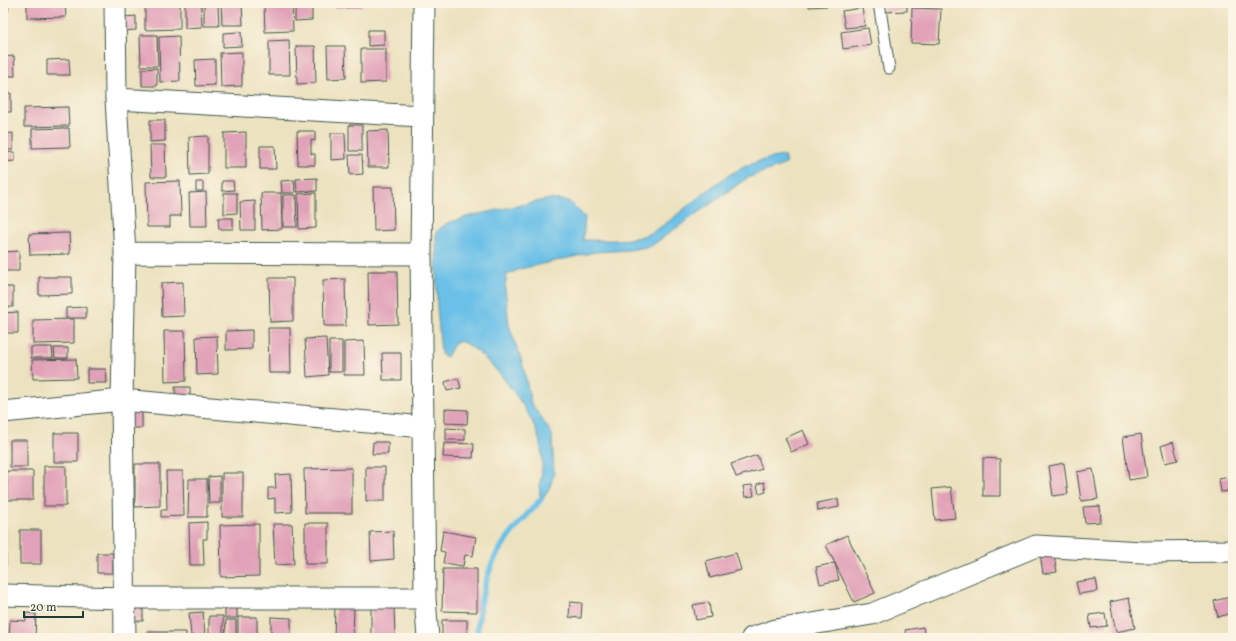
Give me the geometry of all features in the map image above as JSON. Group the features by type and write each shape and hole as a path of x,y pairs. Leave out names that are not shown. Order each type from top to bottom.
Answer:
{"street":[{"path":"115,3 116,99 125,253 122,400 125,638"},
{"path":"424,3 421,254 426,598 428,638"},
{"path":"116,99 422,116"},
{"path":"125,253 421,254"},
{"path":"3,412 122,400 424,427"},
{"path":"752,638 776,630 872,614 1036,546 1142,552 1233,551"},
{"path":"3,595 125,598 426,598"}],"lane":[{"path":"879,3 889,68"}],"water":[{"path":"784,156 786,164 747,178 651,246 629,250 595,252 520,269 507,275 505,287 509,325 523,365 531,403 552,434 554,474 548,492 541,499 540,487 542,452 540,442 528,413 518,398 495,369 483,356 471,347 460,341 454,344 447,357 441,354 437,307 436,232 447,223 470,216 549,199 569,201 585,217 583,240 631,239 651,233 661,227 707,190 742,168 768,159"}],"building":[{"path":"3,3 9,3 8,12 3,11"},
{"path":"27,3 65,3 66,17 27,18"},
{"path":"145,3 180,3 180,29 145,30"},
{"path":"185,3 201,3 202,27 185,28"},
{"path":"204,3 218,3 219,26 204,26"},
{"path":"221,3 242,3 243,25 222,25"},
{"path":"264,3 292,3 293,31 265,32"},
{"path":"295,3 312,3 312,20 295,21"},
{"path":"336,3 362,3 362,7 336,8"},
{"path":"809,3 827,3 827,6 809,7"},
{"path":"883,3 907,3 907,11 884,12"},
{"path":"862,8 865,26 845,28 842,11"},
{"path":"912,8 941,9 939,44 911,43"},
{"path":"136,16 136,30 123,31 123,17"},
{"path":"868,28 871,45 843,49 841,32"},
{"path":"368,30 384,30 384,45 368,46"},
{"path":"241,32 242,46 223,47 223,33"},
{"path":"140,35 157,35 158,66 141,66"},
{"path":"179,36 180,81 160,82 159,37"},
{"path":"289,40 290,75 269,75 269,41"},
{"path":"296,46 315,46 316,83 297,84"},
{"path":"327,46 345,46 346,78 328,79"},
{"path":"361,49 386,49 386,82 361,83"},
{"path":"242,52 242,86 221,87 220,53"},
{"path":"14,56 15,76 3,76 3,57"},
{"path":"69,59 70,75 47,75 47,60"},
{"path":"215,59 215,85 196,86 195,60"},
{"path":"157,68 157,86 142,86 142,69"},
{"path":"3,93 11,93 11,112 3,112"},
{"path":"68,107 69,126 24,127 24,108"},
{"path":"150,120 165,120 165,141 150,142"},
{"path":"349,125 362,125 362,151 349,151"},
{"path":"69,128 70,147 32,148 32,129"},
{"path":"388,130 389,167 368,167 367,131"},
{"path":"297,131 315,131 315,141 311,140 311,154 315,154 315,165 298,165"},
{"path":"246,132 246,168 224,168 224,133"},
{"path":"13,133 13,150 3,150 3,134"},
{"path":"331,133 345,133 346,159 331,160"},
{"path":"208,136 208,174 190,175 189,137"},
{"path":"150,145 165,145 166,177 151,177"},
{"path":"260,146 275,146 276,169 260,169"},
{"path":"15,152 15,161 3,162 3,153"},
{"path":"349,155 362,155 363,174 350,175"},
{"path":"317,178 317,191 297,192 296,179"},
{"path":"294,180 295,193 282,193 281,181"},
{"path":"180,181 181,216 170,216 170,227 147,227 146,182"},
{"path":"222,181 233,181 234,190 222,191"},
{"path":"196,182 203,182 203,191 196,191"},
{"path":"373,187 393,187 394,230 374,231"},
{"path":"206,192 207,226 190,226 189,193"},
{"path":"224,193 237,193 237,213 224,214"},
{"path":"261,193 281,193 282,229 262,230"},
{"path":"316,193 316,228 299,229 298,194"},
{"path":"283,195 296,195 297,227 283,227"},
{"path":"255,201 255,230 241,230 240,202"},
{"path":"218,218 233,218 233,229 219,229"},
{"path":"69,233 70,254 30,255 29,234"},
{"path":"19,251 19,271 3,271 3,252"},
{"path":"368,271 397,271 398,324 369,325"},
{"path":"39,277 72,277 72,294 39,295"},
{"path":"269,278 293,278 293,321 270,322"},
{"path":"345,279 346,326 324,326 323,280"},
{"path":"183,282 184,316 162,317 161,283"},
{"path":"3,287 13,287 13,307 3,307"},
{"path":"86,307 86,318 66,318 66,308"},
{"path":"18,312 18,333 3,333 3,313"},
{"path":"74,319 74,343 33,344 33,320"},
{"path":"268,328 290,328 291,373 269,373"},
{"path":"252,330 252,349 226,350 226,331"},
{"path":"164,331 185,331 186,381 165,382"},
{"path":"217,336 218,374 197,375 196,337"},
{"path":"326,338 328,375 307,377 305,339"},
{"path":"329,341 342,341 342,372 329,372"},
{"path":"364,341 365,375 344,375 344,342"},
{"path":"31,347 52,347 53,358 31,358"},
{"path":"54,348 68,348 68,358 55,358"},
{"path":"382,353 401,353 401,380 383,380"},
{"path":"76,359 77,378 33,379 32,360"},
{"path":"87,369 106,369 107,383 87,383"},
{"path":"458,378 461,388 447,391 445,382"},
{"path":"175,387 190,387 190,403 176,404"},
{"path":"127,405 142,405 142,428 128,428"},
{"path":"445,409 468,410 467,424 445,423"},
{"path":"446,428 465,429 465,440 446,440"},
{"path":"803,430 809,444 791,452 785,438"},
{"path":"54,433 78,433 78,462 54,462"},
{"path":"1141,434 1147,477 1129,480 1123,437"},
{"path":"10,440 27,440 27,467 10,467"},
{"path":"373,442 388,442 388,454 372,454"},
{"path":"1173,442 1178,460 1165,463 1161,446"},
{"path":"444,443 474,444 473,458 443,457"},
{"path":"757,455 762,469 736,477 731,464"},
{"path":"983,458 1000,459 1000,496 983,496"},
{"path":"1064,463 1068,494 1053,496 1049,466"},
{"path":"135,464 160,464 160,506 135,507"},
{"path":"44,466 66,466 66,506 44,506"},
{"path":"366,467 385,467 385,501 366,501"},
{"path":"352,468 352,513 305,513 304,469"},
{"path":"1093,469 1098,499 1081,501 1077,472"},
{"path":"7,471 33,471 33,500 7,500"},
{"path":"166,471 183,471 184,516 161,517 161,510 167,510"},
{"path":"222,473 243,473 243,517 222,517"},
{"path":"291,474 292,512 275,513 275,498 268,499 268,488 276,488 275,475"},
{"path":"220,476 220,503 209,503 208,477"},
{"path":"1229,477 1231,491 1221,492 1219,479"},
{"path":"189,479 207,479 207,517 188,517"},
{"path":"764,482 766,492 759,494 757,484"},
{"path":"752,485 754,496 745,497 743,486"},
{"path":"951,487 955,518 935,520 932,489"},
{"path":"838,499 839,507 818,511 817,503"},
{"path":"1100,506 1101,522 1085,523 1083,507"},
{"path":"207,522 207,539 203,539 204,565 190,565 189,523"},
{"path":"305,523 328,523 328,564 305,564"},
{"path":"259,524 259,576 221,577 220,525"},
{"path":"273,524 292,524 294,564 275,565"},
{"path":"3,529 6,529 6,566 3,566"},
{"path":"20,530 41,530 41,564 20,564"},
{"path":"393,531 394,559 371,561 370,532"},
{"path":"443,531 476,537 473,556 465,555 463,566 443,563 445,552 440,551"},
{"path":"847,535 875,593 854,602 826,545"},
{"path":"1053,550 1057,572 1043,574 1040,553"},
{"path":"97,553 113,553 113,573 97,573"},
{"path":"736,553 741,570 710,578 706,561"},
{"path":"835,563 839,580 820,584 816,567"},
{"path":"443,569 477,569 477,612 442,611"},
{"path":"1096,579 1098,591 1079,594 1076,582"},
{"path":"1233,591 1233,613 1218,617 1214,601 1230,597 1228,593"},
{"path":"1129,598 1135,628 1116,632 1110,602"},
{"path":"570,602 582,603 581,618 569,617"},
{"path":"709,602 711,617 696,620 693,605"},
{"path":"394,606 395,638 371,638 371,607"},
{"path":"130,607 143,607 143,621 130,621"},
{"path":"225,607 237,607 237,618 225,618"},
{"path":"335,607 354,608 353,638 334,638"},
{"path":"203,612 205,635 191,636 189,613"},
{"path":"26,613 36,614 35,638 9,638 10,620 26,621"},
{"path":"1105,613 1107,626 1091,628 1089,615"},
{"path":"209,616 223,616 223,638 209,638"},
{"path":"238,617 257,617 257,638 238,638"},
{"path":"271,617 291,618 291,638 271,638"},
{"path":"226,620 236,620 236,638 225,638"},
{"path":"442,620 467,620 467,638 442,638"},
{"path":"923,627 925,638 906,638 905,630"},
{"path":"147,632 186,632 186,638 147,638"}],"waterway":[{"path":"477,638 482,595 492,563 506,540 541,499"}]}
